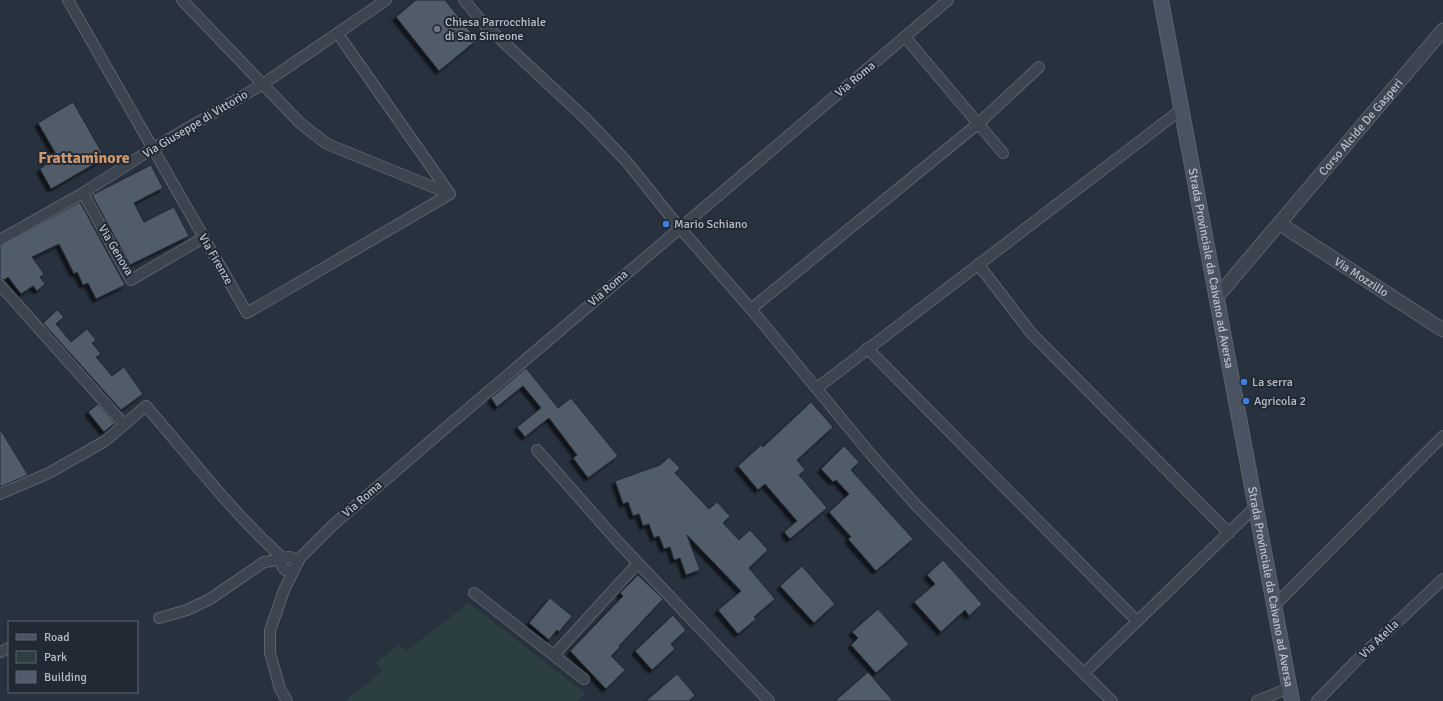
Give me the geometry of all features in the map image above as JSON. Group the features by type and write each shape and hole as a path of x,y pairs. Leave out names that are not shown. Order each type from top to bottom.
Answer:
{"main road":[{"name":"Strada Provinciale da Caivano ad Aversa","path":"1161,0 1254,508 1291,695"}],"street":[{"name":"Via Firenze","path":"68,0 247,314 450,194"},
{"path":"182,0 300,123 327,144 450,194"},
{"name":"Via Giuseppe di Vittorio","path":"0,240 83,193 152,149 263,84 386,0"},
{"path":"464,0 483,23 587,120 628,162 679,227 751,309 873,457 916,505 1112,701"},
{"name":"Via Roma","path":"287,701 280,689 270,653 270,631 284,590 300,558 333,525 679,227 948,0"},
{"name":"Corso Alcide De Gasperi","path":"1216,298 1443,30"},
{"path":"338,34 450,194"},
{"path":"905,36 1003,153"},
{"path":"751,309 979,123 1039,68"},
{"path":"817,388 867,348 1182,109"},
{"name":"Via Genova","path":"83,193 131,280 203,238"},
{"name":"Via Mozzillo","path":"1280,224 1443,330"},
{"path":"978,264 1032,334 1229,533"},
{"path":"0,285 124,424"},
{"path":"867,348 1137,621"},
{"path":"0,494 49,473 105,441 146,406 270,547 284,559"},
{"path":"1273,607 1443,436"},
{"path":"537,450 638,563 769,701"},
{"path":"1084,673 1254,508"},
{"path":"284,559 283,565 285,569 292,570 295,567"},
{"path":"159,618 187,610 210,599 264,562 284,559"},
{"path":"554,655 638,563"},
{"name":"Via Atella","path":"1317,701 1356,661 1443,579"},
{"path":"474,593 584,679"},
{"path":"274,701 280,689"},
{"path":"1257,701 1291,695"}],"green space":[{"path":"469,603 586,694 576,701 345,701 382,672 376,663 399,644 406,651"}],"building":[{"name":"Chiesa Parrocchiale di San Simeone","path":"416,0 445,0 477,40 439,71 396,17"},
{"path":"73,102 105,158 51,189 40,169 57,156 38,123"},
{"path":"151,165 163,188 134,203 144,222 174,207 189,236 130,265 92,195"},
{"path":"80,202 125,285 96,299 88,283 83,285 77,272 74,274 59,244 32,257 44,274 40,277 45,284 37,291 33,286 21,294 8,277 4,280 0,279 0,246"},
{"path":"57,310 64,317 56,324 71,342 87,329 96,340 92,343 101,354 96,357 112,376 124,367 143,394 121,410 43,323"},
{"path":"526,368 558,408 571,398 618,456 588,478 573,458 577,455 549,418 525,437 517,427 541,408 523,386 497,407 491,398"},
{"path":"811,402 833,427 797,460 805,470 799,475 827,508 790,539 784,532 797,521 765,484 758,490 738,466 761,445 763,447"},
{"path":"98,404 115,423 104,432 88,412"},
{"path":"0,429 28,475 0,487"},
{"path":"844,446 859,462 851,470 913,539 876,571 848,539 851,537 829,512 849,494 836,480 833,482 821,469"},
{"path":"669,457 680,468 675,473 709,509 717,502 730,516 723,523 739,540 750,530 768,550 749,568 775,599 754,617 756,619 738,634 718,610 741,591 687,535 700,570 686,575 680,558 674,560 670,547 664,549 659,536 654,538 649,524 643,526 639,514 633,516 628,502 623,504 615,481 660,465"},
{"path":"943,560 982,604 969,616 965,610 941,632 914,602 935,584 927,575"},
{"path":"802,566 835,604 814,623 780,586"},
{"path":"638,575 663,599 611,656 625,670 606,689 570,651 623,596 620,593"},
{"path":"550,598 572,616 559,632 557,630 549,640 529,623"},
{"path":"878,609 909,644 876,673 851,645 858,638 852,632"},
{"path":"673,615 686,630 671,644 675,649 652,670 635,651"},
{"path":"868,672 893,701 835,701"},
{"path":"677,674 695,695 689,701 646,701"}],"place":[{"name":"Chiesa Parrocchiale di San Simeone","path":"437,29"},
{"name":"Mario Schiano","path":"666,224"},
{"name":"La serra","path":"1244,382"},
{"name":"Agricola 2","path":"1246,401"}],"district":[{"name":"Frattaminore","path":"84,157"}]}
